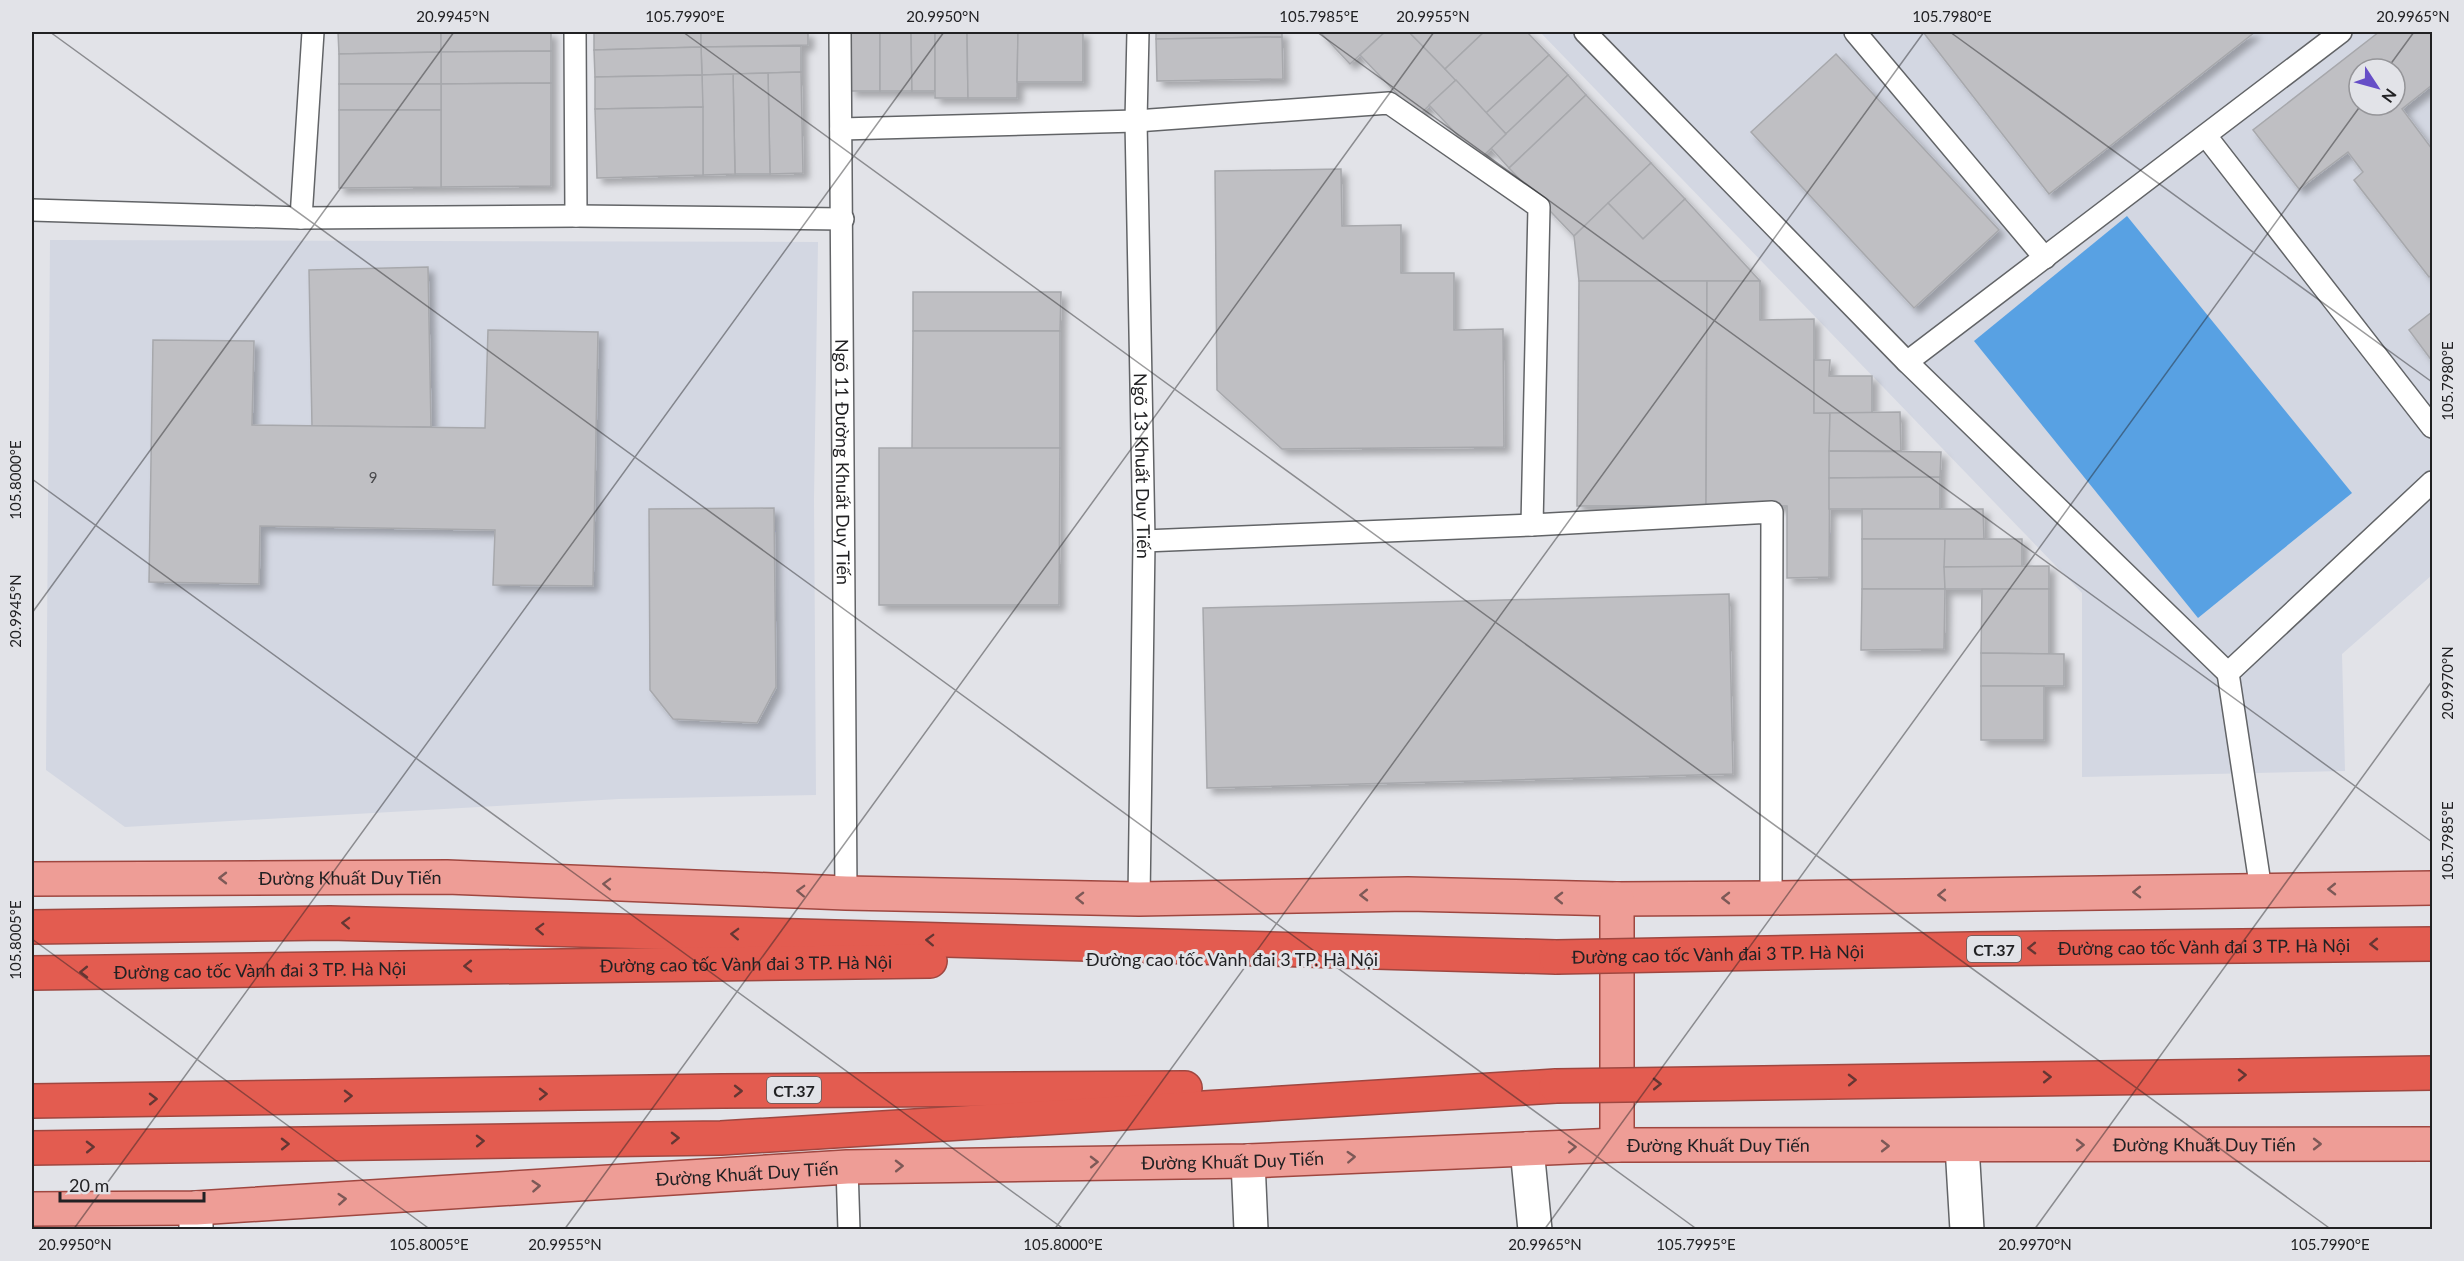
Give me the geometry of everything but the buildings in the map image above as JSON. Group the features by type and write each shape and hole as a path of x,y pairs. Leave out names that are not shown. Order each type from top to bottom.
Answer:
{"highway":[{"path":"32,927 340,923 1556,957"},
{"name":"Đường cao tốc Vành đai 3 TP. Hà Nội","path":"32,973 721,962 1556,957 1959,949 2433,944"},
{"name":"CT.37","path":"32,1101 734,1091 1556,1086 2433,1072"},
{"path":"32,1148 721,1138 1556,1086"}],"main road":[{"name":"Đường Khuất Duy Tiến","path":"32,879 447,877 846,893 1139,899 1408,894 1617,899 1771,898 2433,888"},
{"path":"1617,899 1617,1145"},
{"name":"Đường Khuất Duy Tiến","path":"32,1209 196,1219 847,1167 1248,1161 1617,1145 2433,1144"}],"street":[{"path":"1962,1146 1967,1230"},
{"path":"1527,1149 1535,1230"},
{"path":"1248,1161 1251,1230"}],"lane":[{"path":"301,218 314,32"},
{"path":"575,32 576,216"},
{"name":"Ngõ 11 Đường Khuất Duy Tiến","path":"840,32 846,893"},
{"name":"Ngõ 13 Khuất Duy Tiến","path":"1138,32 1136,121 1144,541 1139,899"},
{"path":"1585,32 1907,362 2228,673 2261,890"},
{"path":"1855,32 2045,258"},
{"path":"1907,362 2341,32"},
{"path":"841,129 1136,121 1389,103 1539,207 1532,525"},
{"path":"2206,136 2433,427"},
{"path":"32,210 301,218 576,216 843,219"},
{"path":"2228,673 2433,482"},
{"path":"1144,541 1532,525 1772,512 1771,898"},
{"path":"847,1167 849,1230"}],"shaded area":[{"path":"1540,32 2432,32 2432,575 2342,654 2345,771 2082,777 2082,593"},
{"path":"50,240 818,242 814,499 816,795 619,799 125,827 46,770"}],"water":[{"path":"2127,216 2352,493 2198,618 1974,341"}]}
